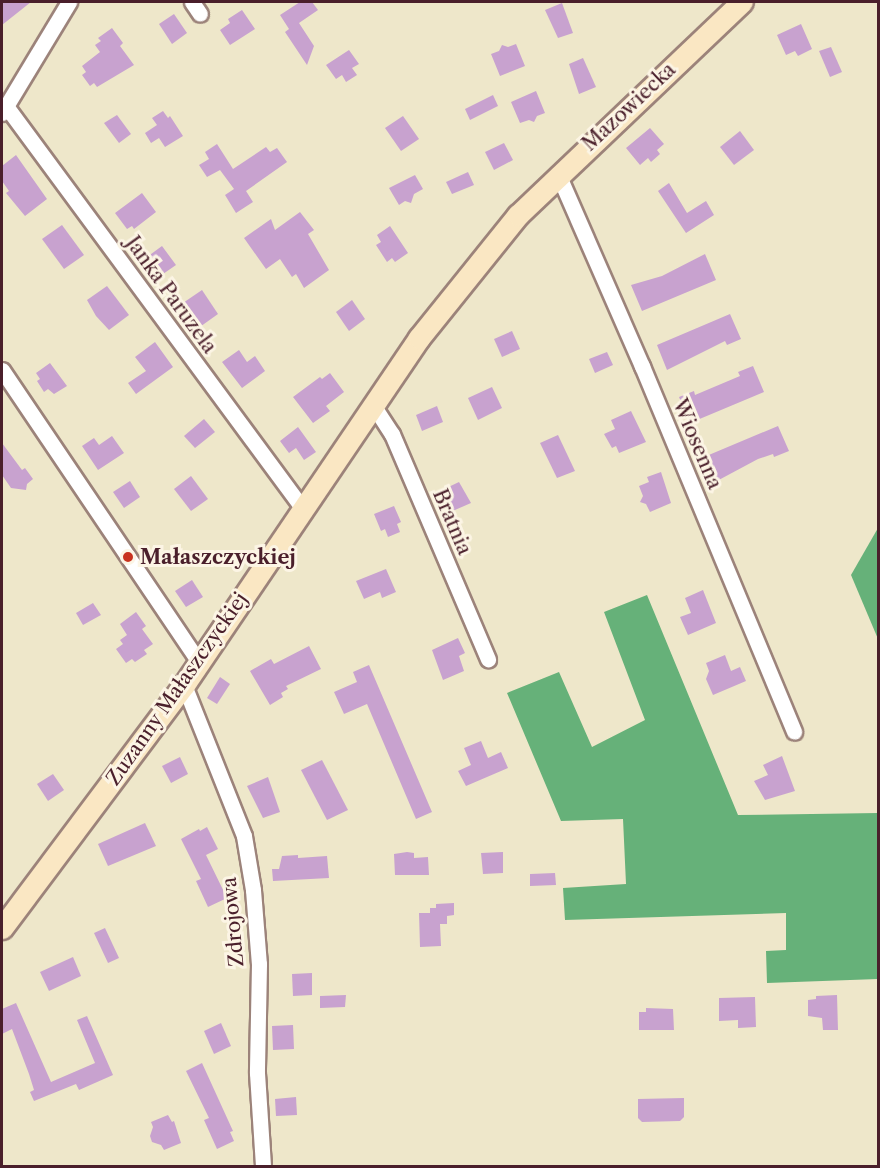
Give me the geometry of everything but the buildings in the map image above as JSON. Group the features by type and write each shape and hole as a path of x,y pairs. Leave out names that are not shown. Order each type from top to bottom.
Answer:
{"street":[{"path":"4,110 69,2"},
{"name":"Mazowiecka","path":"518,214 742,2"},
{"name":"Janka Paruzela","path":"4,110 302,507"},
{"name":"Wiosenna","path":"558,174 642,366 794,732"},
{"name":"Zuzanny Małaszczyckiej","path":"2,928 184,685 418,338 518,214"},
{"path":"2,370 199,662"},
{"name":"Bratnia","path":"373,405 392,434 488,659"},
{"name":"Zdrojowa","path":"184,685 244,836 250,868 259,964 257,1073 263,1167"}],"green space":[{"path":"878,528 878,639 851,575"},
{"path":"647,595 738,815 878,813 878,979 767,983 766,951 786,950 786,913 565,920 563,888 626,884 623,819 561,821 507,693 559,672 592,747 645,720 604,612"}],"place":[{"name":"Małaszczyckiej","path":"128,557"}]}
